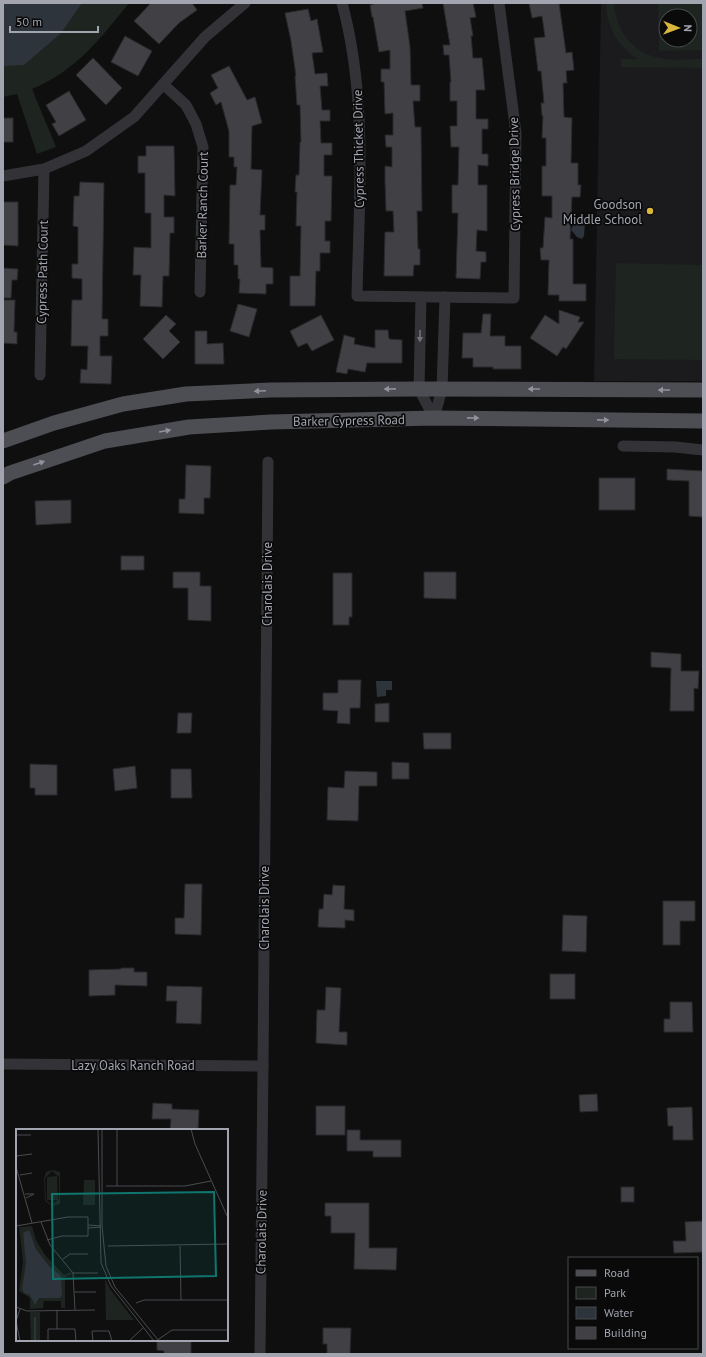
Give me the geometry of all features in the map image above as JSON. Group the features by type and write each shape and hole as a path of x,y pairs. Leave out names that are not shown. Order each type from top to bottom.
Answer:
{"main road":[{"path":"3,441 54,423 123,404 186,394 270,390 703,390"},
{"name":"Barker Cypress Road","path":"3,477 10,473 104,441 189,427 271,422 434,418 703,421"}],"street":[{"path":"3,176 44,169 86,151 134,117 205,37 245,3"},
{"name":"Cypress Thicket Drive","path":"342,3 356,82 360,152 357,296 421,297"},
{"name":"Cypress Bridge Drive","path":"444,297 514,298 516,133 500,3"},
{"name":"Barker Ranch Court","path":"164,84 186,105 196,124 203,147 200,292"},
{"name":"Cypress Path Court","path":"40,375 44,169"},
{"path":"421,297 444,297 442,389 434,418 419,389 421,297"},
{"path":"623,446 675,447 703,450"},
{"name":"Charolais Drive","path":"260,1354 268,462"},
{"name":"Lazy Oaks Ranch Road","path":"3,1064 263,1066"}],"shaded area":[{"name":"Goodson Middle School","path":"601,3 703,3 703,381 594,381"}],"green space":[{"path":"3,3 129,3 86,53 62,73 48,82 32,89 56,147 37,154 17,94 3,97"},
{"path":"606,3 614,3 615,13 622,31 627,39 641,51 665,59 703,59 703,68 621,67 621,59 637,59 624,48 614,35 608,20"},
{"path":"658,3 703,3 703,50 659,51 659,48 698,48 698,8 658,8"},
{"path":"616,263 703,265 703,360 614,359"}],"water":[{"path":"3,3 82,3 61,33 24,65 3,66"},
{"path":"581,218 585,222 584,236 582,239 577,237 571,230 574,222"},
{"path":"376,681 392,681 392,690 386,690 386,696 377,697"}],"building":[{"path":"151,3 192,3 197,10 179,23 159,44 134,21"},
{"path":"374,3 422,3 423,8 405,11 410,47 411,85 420,85 420,101 413,101 415,127 421,127 422,211 417,211 420,265 414,265 413,276 384,276 385,232 394,232 393,211 386,211 385,181 385,166 392,167 392,147 386,147 385,135 393,135 393,113 385,114 384,82 381,82 381,69 390,69 390,50 379,52 370,5"},
{"path":"443,3 473,3 476,17 470,18 473,36 471,36 473,58 482,58 485,90 476,90 476,119 488,119 488,129 482,129 482,154 488,154 488,166 478,165 478,185 487,185 487,231 477,230 476,251 486,252 486,262 481,262 480,279 456,278 458,213 452,213 452,185 458,185 459,147 451,147 450,126 457,126 457,101 450,101 451,82 449,55 444,55 443,45 450,45"},
{"path":"529,3 559,3 566,53 572,52 574,70 566,71 567,83 563,83 564,117 572,118 571,163 578,163 578,185 581,185 580,197 572,197 570,239 573,239 573,284 586,284 586,301 559,301 559,295 548,295 549,260 541,260 540,248 543,248 545,217 552,218 552,196 542,196 542,166 546,166 546,138 542,138 543,116 541,103 544,103 541,71 538,71 534,38 545,37 542,16 532,18"},
{"path":"308,9 311,21 317,19 323,52 312,53 315,74 327,73 328,86 320,86 322,110 330,110 330,121 320,121 321,143 332,143 332,155 324,155 324,176 332,176 331,221 325,221 325,241 330,241 330,253 320,253 320,271 316,271 315,306 290,306 290,276 300,276 301,226 296,226 297,192 295,192 296,175 299,175 301,142 300,105 297,105 296,76 285,13"},
{"path":"125,36 152,51 138,76 111,62"},
{"path":"93,58 122,88 106,105 76,75"},
{"path":"229,66 247,100 255,97 262,123 252,126 251,169 262,170 260,215 265,215 265,230 260,230 261,267 273,268 273,284 266,284 266,294 239,293 240,279 238,279 238,265 234,265 234,244 229,244 230,185 236,185 237,167 234,167 234,157 229,157 229,131 221,102 216,105 210,93 218,88 211,75"},
{"path":"69,91 86,120 59,136 52,124 56,122 46,105"},
{"path":"3,118 13,118 13,142 3,142"},
{"path":"146,146 174,146 175,196 164,195 164,217 174,217 174,233 170,233 169,276 163,276 162,307 140,306 141,275 133,275 134,247 151,248 151,213 145,213 145,173 138,173 138,156 146,156"},
{"path":"80,182 104,183 102,319 108,319 108,336 100,336 100,356 112,356 111,384 80,383 81,369 87,370 88,346 71,346 72,300 82,300 82,279 72,278 72,264 78,264 78,227 73,226 74,196 79,196"},
{"path":"3,202 18,202 18,246 3,245"},
{"path":"3,268 18,269 17,280 12,280 11,298 3,298"},
{"path":"3,300 15,300 14,332 17,332 17,344 3,343"},
{"path":"238,304 257,309 249,337 230,331"},
{"path":"559,310 580,317 578,322 584,322 566,349 563,347 557,356 530,338 545,315 559,324"},
{"path":"483,314 491,314 490,336 505,336 505,346 521,346 521,369 473,367 473,358 462,358 463,333 481,333"},
{"path":"166,315 176,324 169,331 180,342 163,359 143,339"},
{"path":"321,315 334,340 312,351 307,343 298,347 290,331"},
{"path":"375,330 388,330 389,339 402,340 402,363 367,363 365,372 348,369 347,374 336,372 344,335 355,338 354,344 375,348"},
{"path":"195,331 207,331 207,344 223,343 224,364 195,364"},
{"path":"186,465 211,466 210,498 204,498 204,514 179,513 179,499 185,499"},
{"path":"667,469 703,471 703,517 689,516 689,481 667,480"},
{"path":"599,478 635,478 635,510 599,510"},
{"path":"71,500 71,523 36,525 35,501"},
{"path":"121,556 144,556 144,570 121,570"},
{"path":"173,572 200,572 200,586 211,586 211,621 188,620 188,588 173,588"},
{"path":"424,572 456,572 456,599 424,598"},
{"path":"333,573 352,573 352,617 349,617 349,625 333,625"},
{"path":"651,652 681,654 681,671 699,671 698,689 694,688 694,711 670,711 671,668 651,667"},
{"path":"338,680 361,680 360,708 350,708 350,724 337,723 338,711 323,710 323,693 338,693"},
{"path":"389,703 389,722 375,722 375,704"},
{"path":"178,713 192,713 191,733 177,733"},
{"path":"423,733 451,733 451,749 424,749"},
{"path":"392,762 409,763 409,779 392,779"},
{"path":"30,764 57,765 57,795 35,795 35,788 30,788"},
{"path":"135,766 137,788 115,791 113,769"},
{"path":"171,769 191,769 192,798 171,798"},
{"path":"345,771 377,772 377,786 359,786 358,821 327,820 328,787 344,788"},
{"path":"185,884 202,884 201,935 175,934 175,918 184,918"},
{"path":"333,885 345,886 344,909 354,910 354,921 345,920 345,928 318,927 319,909 323,909 324,894 332,895"},
{"path":"663,901 695,901 695,921 680,921 680,945 663,945"},
{"path":"563,915 587,916 586,952 562,951"},
{"path":"134,968 134,972 147,972 147,986 115,985 115,995 89,996 89,970"},
{"path":"550,974 575,974 575,999 550,999"},
{"path":"167,986 202,987 201,1024 176,1023 177,1001 166,1001"},
{"path":"326,987 341,988 339,1032 347,1032 347,1045 316,1043 317,1010 325,1010"},
{"path":"670,1002 692,1002 693,1032 664,1032 664,1019 670,1019"},
{"path":"597,1094 598,1111 580,1112 579,1095"},
{"path":"153,1103 172,1104 172,1109 199,1110 198,1129 170,1129 171,1119 152,1119"},
{"path":"316,1106 345,1106 345,1135 316,1135"},
{"path":"692,1107 693,1140 673,1140 673,1126 668,1126 667,1108"},
{"path":"347,1130 360,1130 360,1140 401,1140 401,1157 373,1157 373,1151 347,1151"},
{"path":"621,1187 634,1187 634,1202 621,1202"},
{"path":"325,1203 369,1203 369,1248 397,1248 396,1270 354,1269 355,1233 331,1233 331,1216 325,1216"},
{"path":"703,1221 703,1252 674,1253 673,1241 686,1241 685,1222"},
{"path":"323,1328 351,1328 350,1354 327,1354 327,1344 323,1344"},
{"path":"157,1341 191,1341 191,1354 164,1354 164,1351 157,1350"}],"place":[{"name":"Goodson Middle School","path":"650,211"}]}
